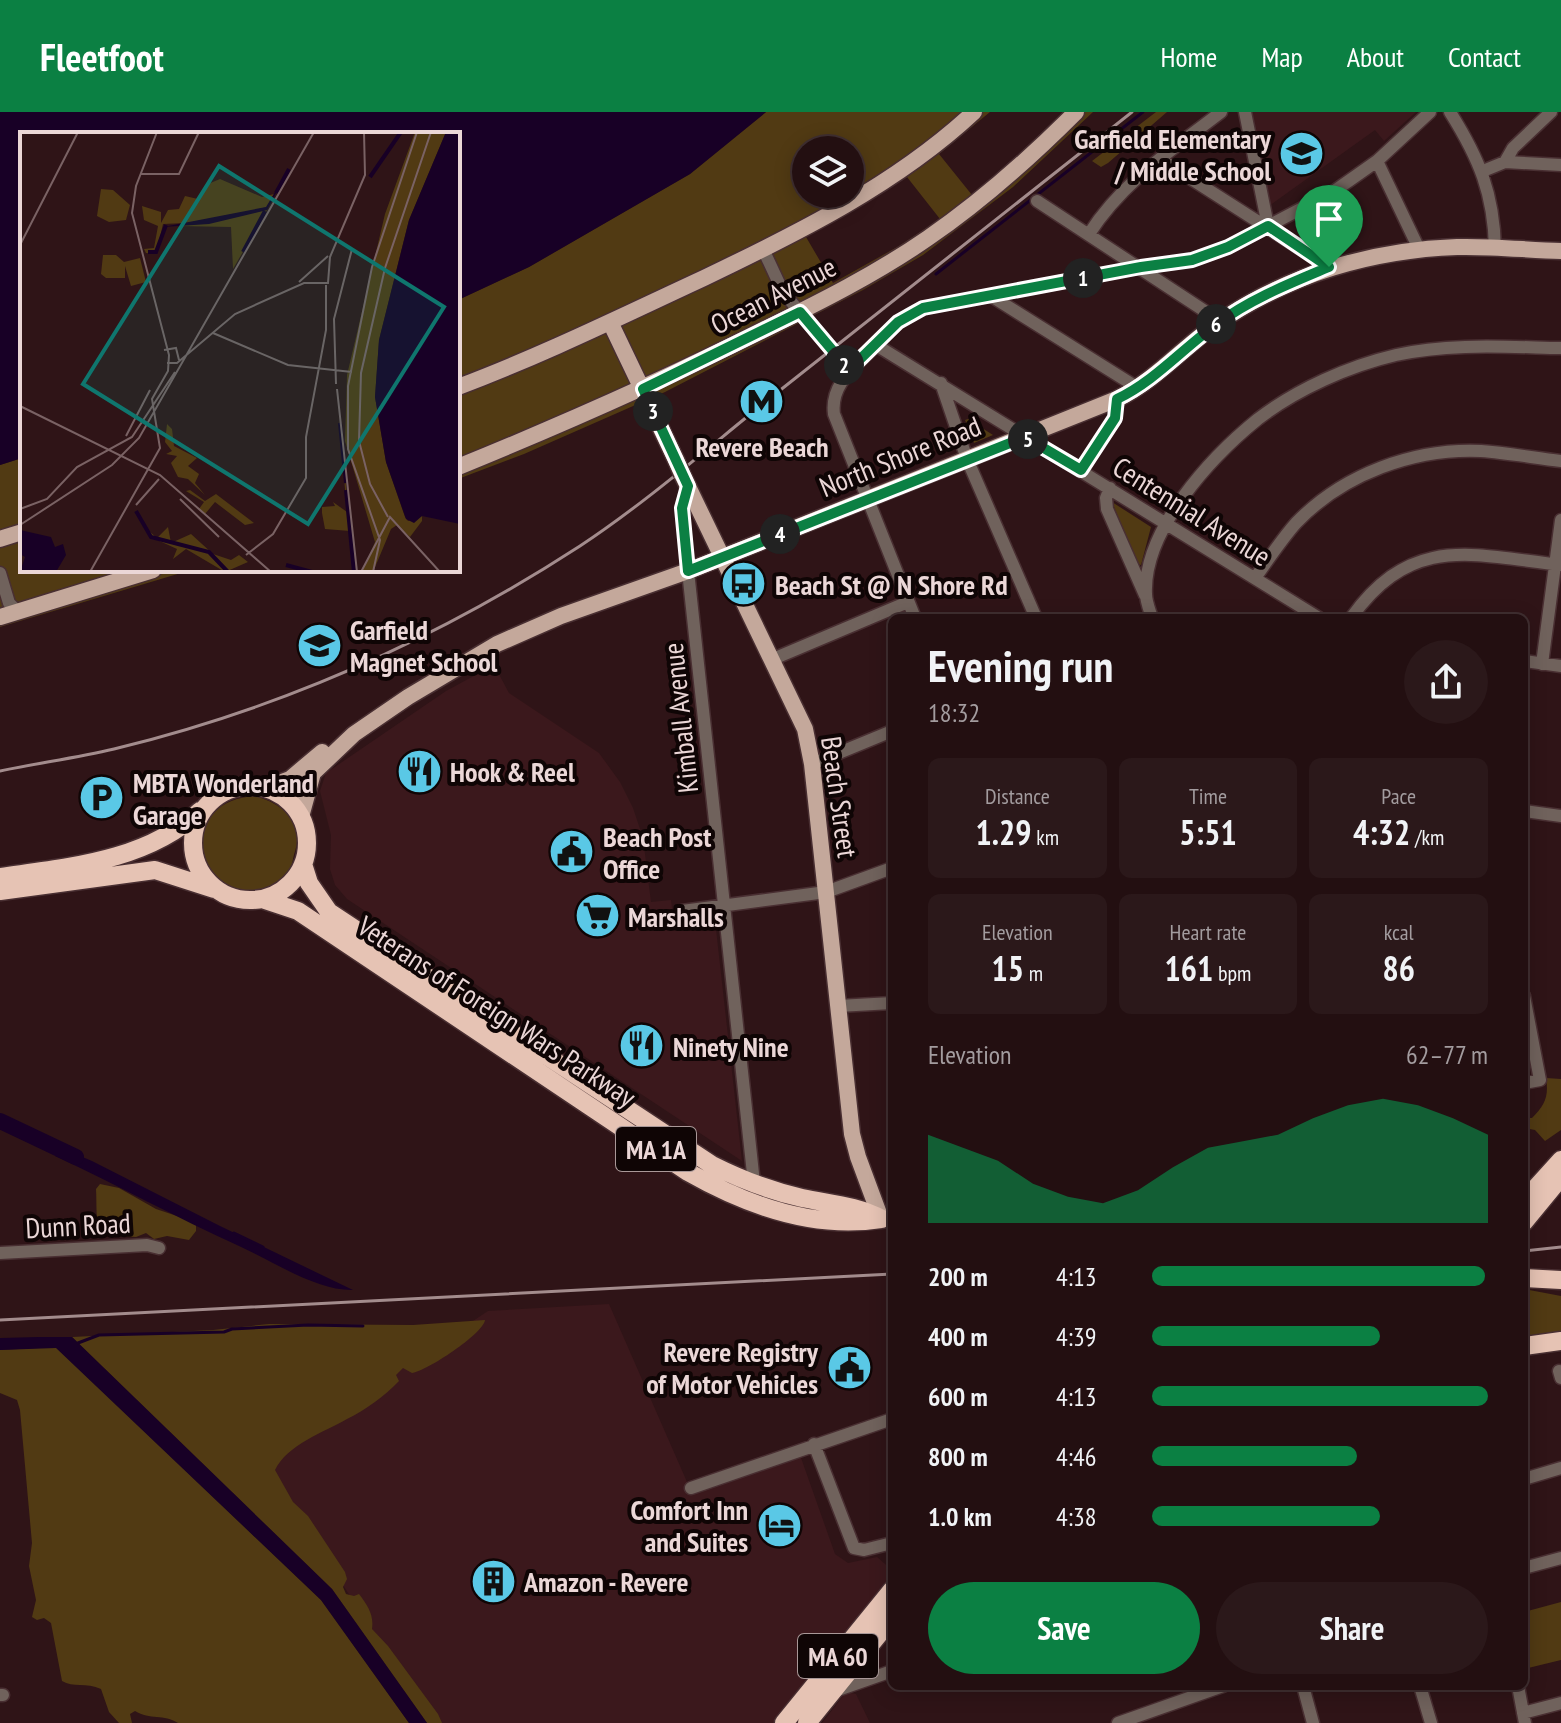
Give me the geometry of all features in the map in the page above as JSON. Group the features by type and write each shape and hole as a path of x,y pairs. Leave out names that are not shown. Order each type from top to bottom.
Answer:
{"highway":[{"path":"0,877 99,860 141,848 167,837 211,801 236,787 266,788 280,794 301,817"},
{"path":"211,801 195,826 194,855 200,869 220,891"},
{"name":"MA 1A","path":"301,817 307,848 303,864"},
{"path":"262,899 283,890 303,864"},
{"name":"Veterans of Foreign Wars Parkway","path":"303,864 309,883 329,912 681,1146 733,1176 799,1197 852,1206 886,1220"},
{"name":"MA 1A","path":"0,891 155,870 240,899 262,899"},
{"name":"Veterans of Foreign Wars Parkway","path":"262,899 298,911 688,1172 722,1190 757,1205 805,1217 848,1222 886,1220"},
{"path":"1528,1193 1561,1160"},
{"path":"1528,1218 1558,1184"},
{"path":"1528,1278 1561,1280"},
{"path":"1528,1345 1561,1341"},
{"name":"MA 60","path":"784,1723 888,1595"},
{"name":"MA 60","path":"807,1723 888,1623"}],"main road":[{"path":"460,386 611,324 763,249 882,181 974,112"},
{"name":"Ocean Avenue","path":"460,466 643,389 800,312 886,265 937,231 1008,176 1076,112"},
{"name":"North Shore Road","path":"266,788 290,779 316,756 497,644 561,616 688,571 1117,399 1138,388 1220,321 1256,300 1329,267 1419,249 1460,247 1561,251"},
{"name":"Beach Street","path":"611,324 803,723 812,764 852,1134 858,1157 886,1220"},
{"path":"0,539 20,533"},
{"path":"0,617 147,572"},
{"name":"North Shore Road","path":"301,817 313,773 354,734"}],"street":[{"path":"1089,234 1107,206 1132,181 1221,112"},
{"path":"1245,112 1268,226"},
{"path":"913,614 834,414 835,397 849,370 898,322 913,312 1141,267 1192,260 1228,247 1333,192 1377,161 1430,112"},
{"path":"1450,112 1483,171 1492,205 1495,249"},
{"path":"1505,162 1513,148 1551,112"},
{"path":"1160,159 1329,267"},
{"path":"1377,161 1419,249"},
{"path":"1483,171 1505,162 1561,165"},
{"path":"1037,201 1220,321"},
{"path":"763,249 783,292 849,370"},
{"path":"991,296 1138,388"},
{"name":"Centennial Avenue","path":"876,345 1313,614"},
{"path":"1145,595 1152,553 1189,489 1259,419 1300,393 1345,371 1396,355 1445,349 1561,348"},
{"path":"941,383 967,459 1034,614"},
{"path":"1081,470 1115,418 1117,399"},
{"path":"1255,578 1296,523 1341,488 1367,473 1401,461 1456,452 1482,451 1561,461"},
{"name":"Kimball Avenue","path":"682,473 688,571 754,1183"},
{"path":"1110,488 1106,498 1107,509 1151,614"},
{"path":"1542,664 1558,565 1561,520"},
{"path":"1355,614 1385,581 1401,570 1430,559 1479,553 1558,565"},
{"path":"0,573 9,603 18,612"},
{"path":"773,659 908,602"},
{"path":"1528,662 1561,666"},
{"path":"812,764 888,733"},
{"path":"1528,812 1561,816"},
{"path":"682,911 826,892 888,869"},
{"path":"838,1006 888,1003"},
{"path":"1528,1017 1540,1080 1528,1082"},
{"name":"Dunn Road","path":"0,1253 147,1245 159,1248"},
{"path":"691,1488 888,1420"},
{"path":"814,1444 850,1543 859,1550 888,1544"},
{"path":"1528,1478 1561,1468"},
{"path":"1528,1567 1561,1558"},
{"path":"832,1693 888,1672"},
{"path":"1120,1723 1212,1690"},
{"path":"1304,1690 1313,1723"},
{"path":"1421,1690 1431,1723"},
{"path":"1519,1690 1524,1718 1561,1703"}],"shaded area":[{"path":"0,112 766,112 690,174 529,267 460,299 460,132 20,132 20,459 0,465"},
{"path":"766,112 990,112 939,154 972,195 1011,164 1066,112 1093,112 1013,187 923,255 863,290 665,392 524,454 460,478 460,299 529,267 690,174","holes":["792,136 864,136 864,203 907,177 940,219 833,283 806,237 855,208 792,208"]},
{"path":"1156,112 1167,112 1108,163 1101,167 1092,161"},
{"name":"Garfield Elementary / Middle School","path":"1252,112 1416,112 1384,141 1375,130 1269,206"},
{"path":"965,420 993,435 974,443"},
{"path":"20,459 20,572 184,572 0,627 0,465"},
{"path":"1112,502 1151,527 1141,565 1137,564"},
{"path":"494,665 509,693 599,753 620,782 643,838 651,902 671,900 674,924 715,920 742,1161 347,899 335,885 330,869 331,835 320,791 326,773 446,691"},
{"path":"255,796 285,811 297,832 297,843 290,870 283,882 269,891 244,894 224,887 210,873 203,854 203,835 211,816 228,803"},
{"path":"1546,1078 1561,1079 1561,1130 1545,1141 1535,1130 1528,1129 1528,1118 1532,1118 1543,1104"},
{"path":"0,1116 30,1132 30,1138 25,1141 0,1129"},
{"path":"61,1148 353,1290 325,1286 295,1274 55,1156 56,1149"},
{"path":"100,1184 119,1188 156,1209 189,1220 196,1225 196,1231 189,1240 167,1236 154,1239 146,1233 136,1237 101,1235 96,1189"},
{"path":"1528,1290 1561,1296 1561,1333 1528,1337"},
{"path":"609,1304 691,1491 800,1455 835,1554 848,1563 877,1557 888,1567 888,1587 776,1723 433,1723 262,1461 488,1311"},
{"path":"485,1320 475,1334 441,1359 412,1373 403,1368 396,1375 399,1381 381,1397 297,1446 275,1470 293,1502 308,1516 345,1572 347,1579 343,1587 346,1594 359,1594 370,1611 372,1629 388,1646 442,1723 427,1723 332,1589 72,1337 269,1324 413,1325"},
{"path":"72,1337 332,1589 427,1723 409,1723 321,1600 56,1348 0,1350 0,1338"},
{"path":"56,1347 321,1600 409,1723 178,1723 135,1711 130,1714 132,1723 119,1723 109,1712 101,1689 62,1681 51,1623 44,1618 37,1620 32,1617 36,1600 29,1566 32,1543 20,1410 17,1400 0,1393 0,1350"},
{"path":"1561,1602 1561,1660 1528,1668 1528,1611"},
{"path":"846,1692 856,1694 870,1723 822,1723"}],"waterway":[{"path":"936,274 1143,112"},
{"path":"0,1121 76,1157"},
{"path":"234,1233 263,1247"},
{"path":"78,1343 99,1335 224,1332 308,1325 363,1326"}],"railway":[{"path":"769,399 1132,112"},
{"path":"0,771 114,749 176,733 296,692 413,641 526,580 580,546 645,499 748,416"},
{"path":"1528,1251 1561,1247"},
{"path":"0,1320 888,1274"}],"place":[{"name":"Garfield Elementary / Middle School","path":"1302,154"},
{"name":"Revere Beach","path":"762,402"},
{"name":"Beach St @ N Shore Rd","path":"744,584"},
{"name":"Garfield Magnet School","path":"319,645"},
{"name":"Hook & Reel","path":"419,771"},
{"name":"MBTA Wonderland Garage","path":"102,798"},
{"name":"Beach Post Office","path":"572,852"},
{"name":"Marshalls","path":"597,916"},
{"name":"Ninety Nine","path":"642,1046"},
{"name":"Revere Registry of Motor Vehicles","path":"849,1367"},
{"name":"Comfort Inn and Suites","path":"779,1525"},
{"name":"Amazon - Revere","path":"493,1581"}],"route":[{"path":"1268,226 1329,267 1256,300 1220,321 1155,376 1117,399 1115,418 1081,470 1025,437 688,571 682,508 688,486 643,389 800,312 849,370 898,322 923,308 1192,260 1228,247 1268,226"}]}
